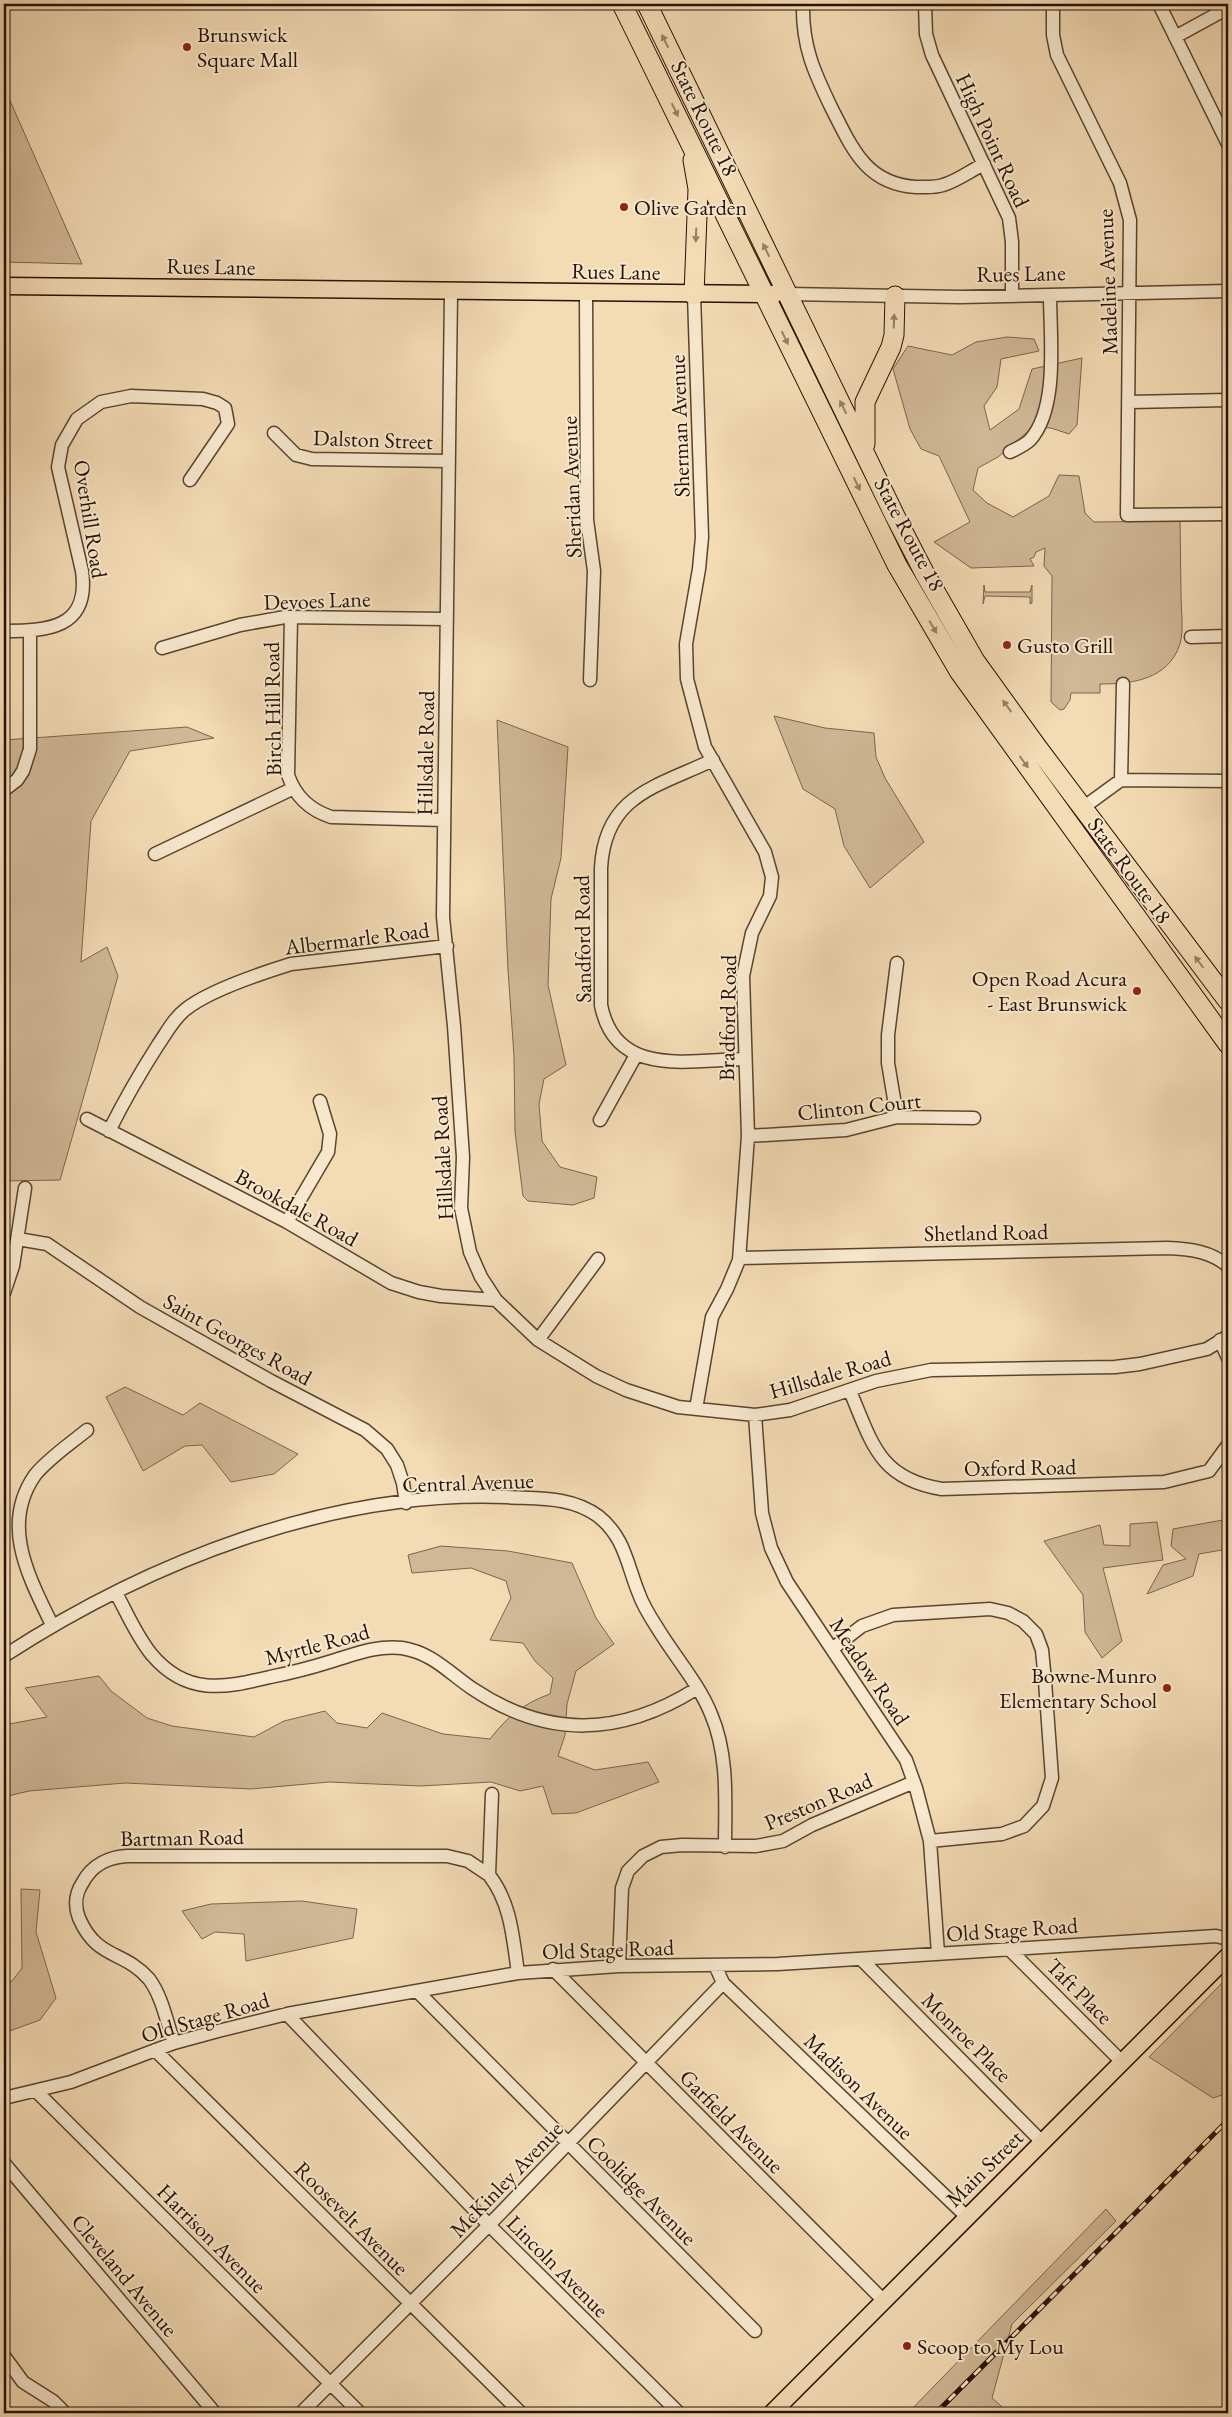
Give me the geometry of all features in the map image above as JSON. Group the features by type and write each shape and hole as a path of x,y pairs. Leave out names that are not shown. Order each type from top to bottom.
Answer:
{"highway":[{"name":"State Route 18","path":"622,4 897,565 959,671 1228,1044"},
{"name":"State Route 18","path":"647,4 924,574 976,661 1228,1001"},
{"path":"687,134 698,189 694,294"},
{"path":"880,482 865,446 865,402 891,347 894,335 895,296"}],"main road":[{"name":"Rues Lane","path":"4,286 787,294"},
{"name":"Main Street","path":"772,2413 1228,1956"}],"street":[{"path":"803,4 802,24 806,47 815,74 853,150 867,167 886,181 904,186 928,188 942,186 984,164"},
{"name":"High Point Road","path":"925,4 926,34 932,54 1009,218 1012,242 1012,296"},
{"name":"Madeline Avenue","path":"1054,4 1053,35 1057,55 1120,183 1126,201 1131,240 1127,515 1228,514"},
{"path":"1159,4 1228,144"},
{"path":"1175,37 1228,8"},
{"name":"Rues Lane","path":"787,294 1012,296 1228,291"},
{"name":"Hillsdale Road","path":"451,292 443,917 447,946 463,1157 461,1208 470,1252 481,1277 496,1300 538,1340 596,1376 626,1390 678,1407 755,1414 808,1405 876,1380 930,1370 1115,1367 1140,1364 1207,1349 1224,1338"},
{"name":"Sheridan Avenue","path":"586,293 587,520 594,571 590,680"},
{"name":"Sherman Avenue","path":"694,294 702,506 700,555"},
{"path":"1010,452 1029,442 1042,423 1048,400 1050,295"},
{"name":"Overhill Road","path":"4,631 46,630 64,621 75,610 83,592 82,571 58,467 62,445 77,419 102,402 116,398 203,399 216,402 225,408 228,414 228,424 190,480"},
{"path":"1129,402 1228,400"},
{"name":"Dalston Street","path":"274,434 296,455 312,459 449,461"},
{"name":"Bradford Road","path":"696,1409 712,1318 728,1289 739,1258 748,1136 744,1059 745,961 752,932 770,896 772,877 765,852 705,747 696,720 687,679 686,644 700,555"},
{"name":"Devoes Lane","path":"162,648 240,625 291,617 447,619"},
{"name":"Birch Hill Road","path":"291,617 288,775 304,802 331,817 444,820"},
{"path":"4,790 17,780 23,771 30,749 30,631"},
{"path":"1191,637 1228,636"},
{"path":"1121,780 1123,684"},
{"name":"Sandford Road","path":"713,760 632,799 615,818 604,840 601,868 601,1005 606,1024 616,1040 636,1055 655,1060 744,1059"},
{"path":"1084,807 1121,780 1228,781"},
{"path":"155,854 294,788"},
{"name":"Albermarle Road","path":"109,1131 131,1087 174,1022 186,1009 200,1000 271,970 291,964 447,946"},
{"path":"897,963 888,1044 888,1063 897,1117"},
{"path":"600,1120 636,1055"},
{"path":"287,1222 328,1152 330,1134 320,1101"},
{"name":"Clinton Court","path":"748,1136 846,1130 897,1117 974,1118"},
{"name":"Brookdale Road","path":"87,1119 287,1222 391,1283 441,1296 496,1300"},
{"path":"4,1293 13,1266 25,1188"},
{"name":"Saint Georges Road","path":"18,1238 47,1244 140,1307 271,1381 365,1430 380,1442 397,1465 403,1483 406,1503"},
{"name":"Shetland Road","path":"739,1258 1167,1248 1197,1250 1217,1257 1228,1266"},
{"path":"538,1340 598,1259"},
{"path":"1224,1338 1228,1358"},
{"name":"Oxford Road","path":"850,1391 874,1448 886,1464 902,1477 923,1486 942,1489 1164,1482 1209,1471 1228,1445"},
{"name":"Meadow Road","path":"755,1414 762,1513 771,1548 787,1582 906,1760 914,1782 930,1840 938,1954"},
{"path":"52,1626 18,1554 14,1538 14,1522 19,1502 35,1474 87,1430"},
{"name":"Central Avenue","path":"4,1656 52,1626 196,1555 278,1527 328,1515 406,1503 485,1497 565,1501 591,1512 612,1529 622,1544 639,1595 710,1712 721,1750 726,1787 725,1847"},
{"name":"Myrtle Road","path":"116,1593 142,1640 157,1660 180,1677 206,1686 235,1686 311,1668 372,1649 391,1647 411,1650 429,1656 496,1703 528,1717 557,1724 598,1725 638,1717 670,1704 696,1689"},
{"path":"832,1649 862,1626 893,1615 902,1614 990,1609 1008,1613 1023,1621 1036,1634 1042,1650 1052,1778 1043,1806 1024,1826 1002,1834 930,1840"},
{"name":"Preston Road","path":"619,1966 622,1888 628,1871 643,1856 661,1847 682,1845 756,1846 783,1841 812,1825 914,1782"},
{"path":"492,1794 489,1875 499,1888 505,1901 518,1973"},
{"name":"Bartman Road","path":"174,2043 153,1985 139,1970 93,1943 81,1921 75,1903 78,1890 90,1871 99,1864 109,1859 127,1856 447,1856 468,1861 489,1875"},
{"name":"Old Stage Road","path":"4,2098 37,2092 71,2082 174,2043 287,2014 518,1973 619,1966 716,1966 862,1960 1216,1936 1228,1940"},
{"name":"Taft Place","path":"1009,1949 1122,2062"},
{"name":"Monroe Place","path":"862,1960 1042,2142"},
{"path":"716,1966 724,1983"},
{"name":"Garfield Avenue","path":"553,1970 884,2300"},
{"name":"McKinley Avenue","path":"301,2413 489,2225 724,1983"},
{"name":"Madison Avenue","path":"724,1983 966,2217"},
{"name":"Coolidge Avenue","path":"417,1991 755,2331"},
{"name":"Lincoln Avenue","path":"287,2014 489,2225 679,2413"},
{"name":"Roosevelt Avenue","path":"155,2050 521,2413"},
{"name":"Harrison Avenue","path":"37,2092 360,2413"},
{"name":"Cleveland Avenue","path":"4,2163 215,2413"},
{"path":"4,2356 24,2382 53,2400 64,2413"}],"shaded area":[{"path":"4,87 82,264 4,262"},
{"path":"1007,337 1034,339 1039,351 1001,359 997,387 984,406 990,430 1019,409 1032,369 1082,358 1077,425 1069,434 1051,428 1033,427 998,457 978,468 973,490 987,503 1013,517 1049,496 1059,475 1079,476 1085,513 1094,522 1180,521 1182,632 1180,644 1174,656 1167,665 1148,678 1124,683 1100,684 1100,693 1071,693 1070,700 1064,709 1060,710 1051,702 1052,576 1044,566 1045,548 1036,552 1034,557 1030,559 1034,566 971,568 934,542 970,522 939,456 921,449 910,429 893,369 908,346 952,355 976,342"},
{"path":"984,585 985,592 1030,592 1032,585 1032,603 1030,604 1030,597 985,596 983,604"},
{"path":"774,716 825,728 874,733 876,757 885,778 924,842 870,888 844,846 835,809 803,789"},
{"path":"497,720 568,747 561,858 551,899 548,985 566,1065 544,1079 539,1104 542,1141 560,1167 597,1177 594,1198 573,1205 528,1201 523,1196 515,1132 514,1056 508,970"},
{"path":"187,727 214,738 130,751 91,821 81,962 107,947 118,976 60,1180 4,1181 4,740"},
{"path":"125,1387 183,1415 200,1403 298,1454 274,1474 231,1482 202,1445 185,1446 143,1471 106,1397"},
{"path":"1228,1519 1228,1549 1199,1554 1193,1576 1147,1594 1163,1565 1186,1559 1171,1546 1173,1529"},
{"path":"1157,1522 1163,1560 1103,1568 1122,1641 1102,1658 1085,1632 1083,1595 1044,1541 1100,1525 1104,1545 1130,1546 1130,1524"},
{"path":"441,1546 508,1551 572,1563 596,1618 614,1644 576,1671 567,1704 565,1735 558,1756 595,1770 648,1762 659,1782 576,1813 552,1814 543,1786 520,1791 491,1782 421,1786 329,1782 251,1789 125,1783 29,1791 4,1797 4,1725 47,1717 25,1688 99,1676 111,1691 147,1718 172,1726 254,1737 284,1721 325,1711 337,1723 367,1728 382,1713 443,1734 490,1739 503,1724 524,1706 550,1694 553,1678 535,1661 523,1643 490,1640 511,1598 506,1581 471,1568 412,1573 408,1555"},
{"path":"21,1889 40,1890 36,1932 56,1998 40,2020 4,2033 4,1983 12,1981 22,1968"},
{"path":"302,1901 357,1909 353,1938 246,1961 244,1934 215,1932 202,1939 182,1911 211,1904"},
{"path":"1228,1977 1228,2093 1213,2098 1149,2057"},
{"path":"1106,2209 1116,2221 1012,2324 992,2398 1009,2413 908,2413"}],"railway":[{"path":"936,2413 1228,2120"}],"place":[{"name":"Brunswick Square Mall","path":"187,47"},
{"name":"Olive Garden","path":"624,207"},
{"name":"Gusto Grill","path":"1007,645"},
{"name":"Open Road Acura - East Brunswick","path":"1137,991"},
{"name":"Bowne-Munro Elementary School","path":"1167,1688"},
{"name":"Scoop to My Lou","path":"907,2346"}]}
